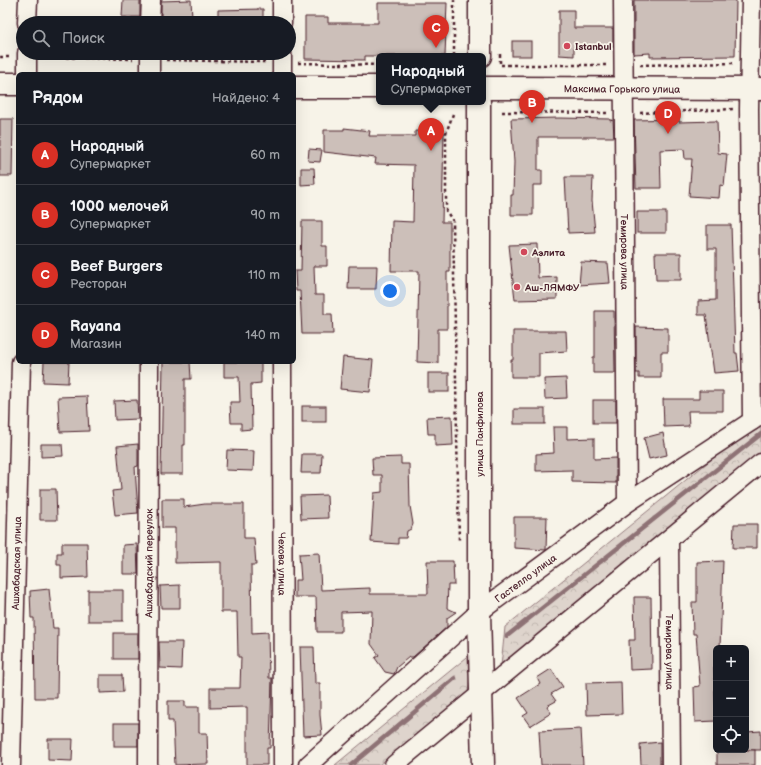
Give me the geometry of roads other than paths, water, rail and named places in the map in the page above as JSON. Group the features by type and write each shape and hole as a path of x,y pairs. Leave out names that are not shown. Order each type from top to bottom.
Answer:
{"street":[{"path":"27,16 28,0"},
{"path":"150,16 151,0"},
{"path":"282,0 282,16"},
{"path":"480,0 480,53"},
{"name":"Темирова улица","path":"623,0 627,503"},
{"path":"751,0 755,89 757,418"},
{"path":"27,60 27,72"},
{"path":"0,84 16,84"},
{"path":"296,87 376,87"},
{"name":"Максима Горького улица","path":"486,88 755,89"},
{"name":"улица Панфилова","path":"479,105 479,612 483,765"},
{"name":"Ашхабадская улица","path":"11,765 21,364"},
{"name":"Ашхабадский переулок","path":"148,765 149,364"},
{"name":"Чехова улица","path":"282,364 283,765"},
{"name":"Гастелло улица","path":"308,765 479,612 627,503 757,418"},
{"path":"394,765 761,463"},
{"name":"Темирова улица","path":"669,540 672,765"}],"waterway":[{"path":"507,636 761,434"},
{"path":"351,765 455,678"}],"place":[{"name":"Istanbul","path":"567,46"},
{"name":"Beef Burgers","path":"436,48"},
{"name":"1000 мелочей","path":"532,123"},
{"name":"Rayana","path":"668,134"},
{"name":"Народный","path":"431,151"},
{"name":"Аэлита","path":"524,252"},
{"name":"Аш-ЛЯМФУ","path":"517,287"}]}
